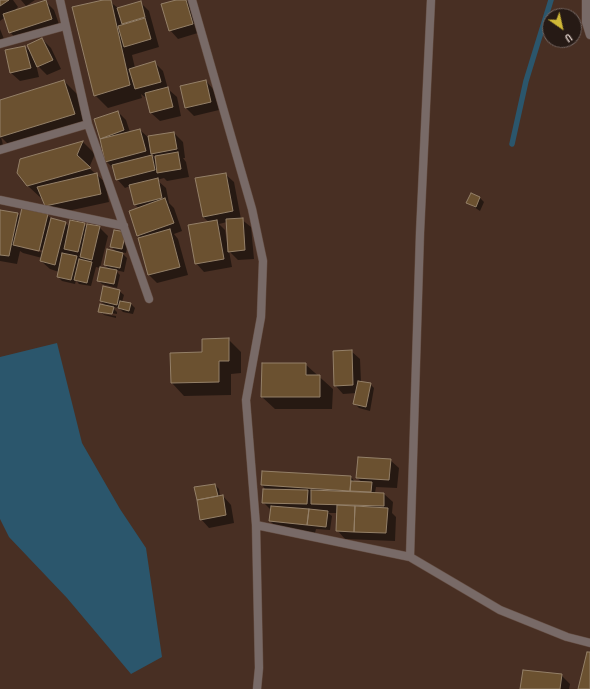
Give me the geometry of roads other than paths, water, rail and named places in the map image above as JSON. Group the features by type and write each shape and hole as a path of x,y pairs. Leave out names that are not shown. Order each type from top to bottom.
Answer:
{"street":[{"path":"60,0 88,124 149,299"},
{"path":"192,0 252,209 263,261 261,317 246,400 256,525 259,668 258,689"},
{"path":"410,557 420,241 431,0"},
{"path":"586,0 586,22 590,35"},
{"path":"0,44 65,26"},
{"path":"0,150 88,124"},
{"path":"0,200 124,226"},
{"path":"256,525 410,557 500,610 567,637 590,643"}],"water":[{"path":"57,343 82,443 120,509 146,548 162,657 131,674 67,598 9,537 0,519 0,357"}],"waterway":[{"path":"512,144 526,81 551,0"}]}
